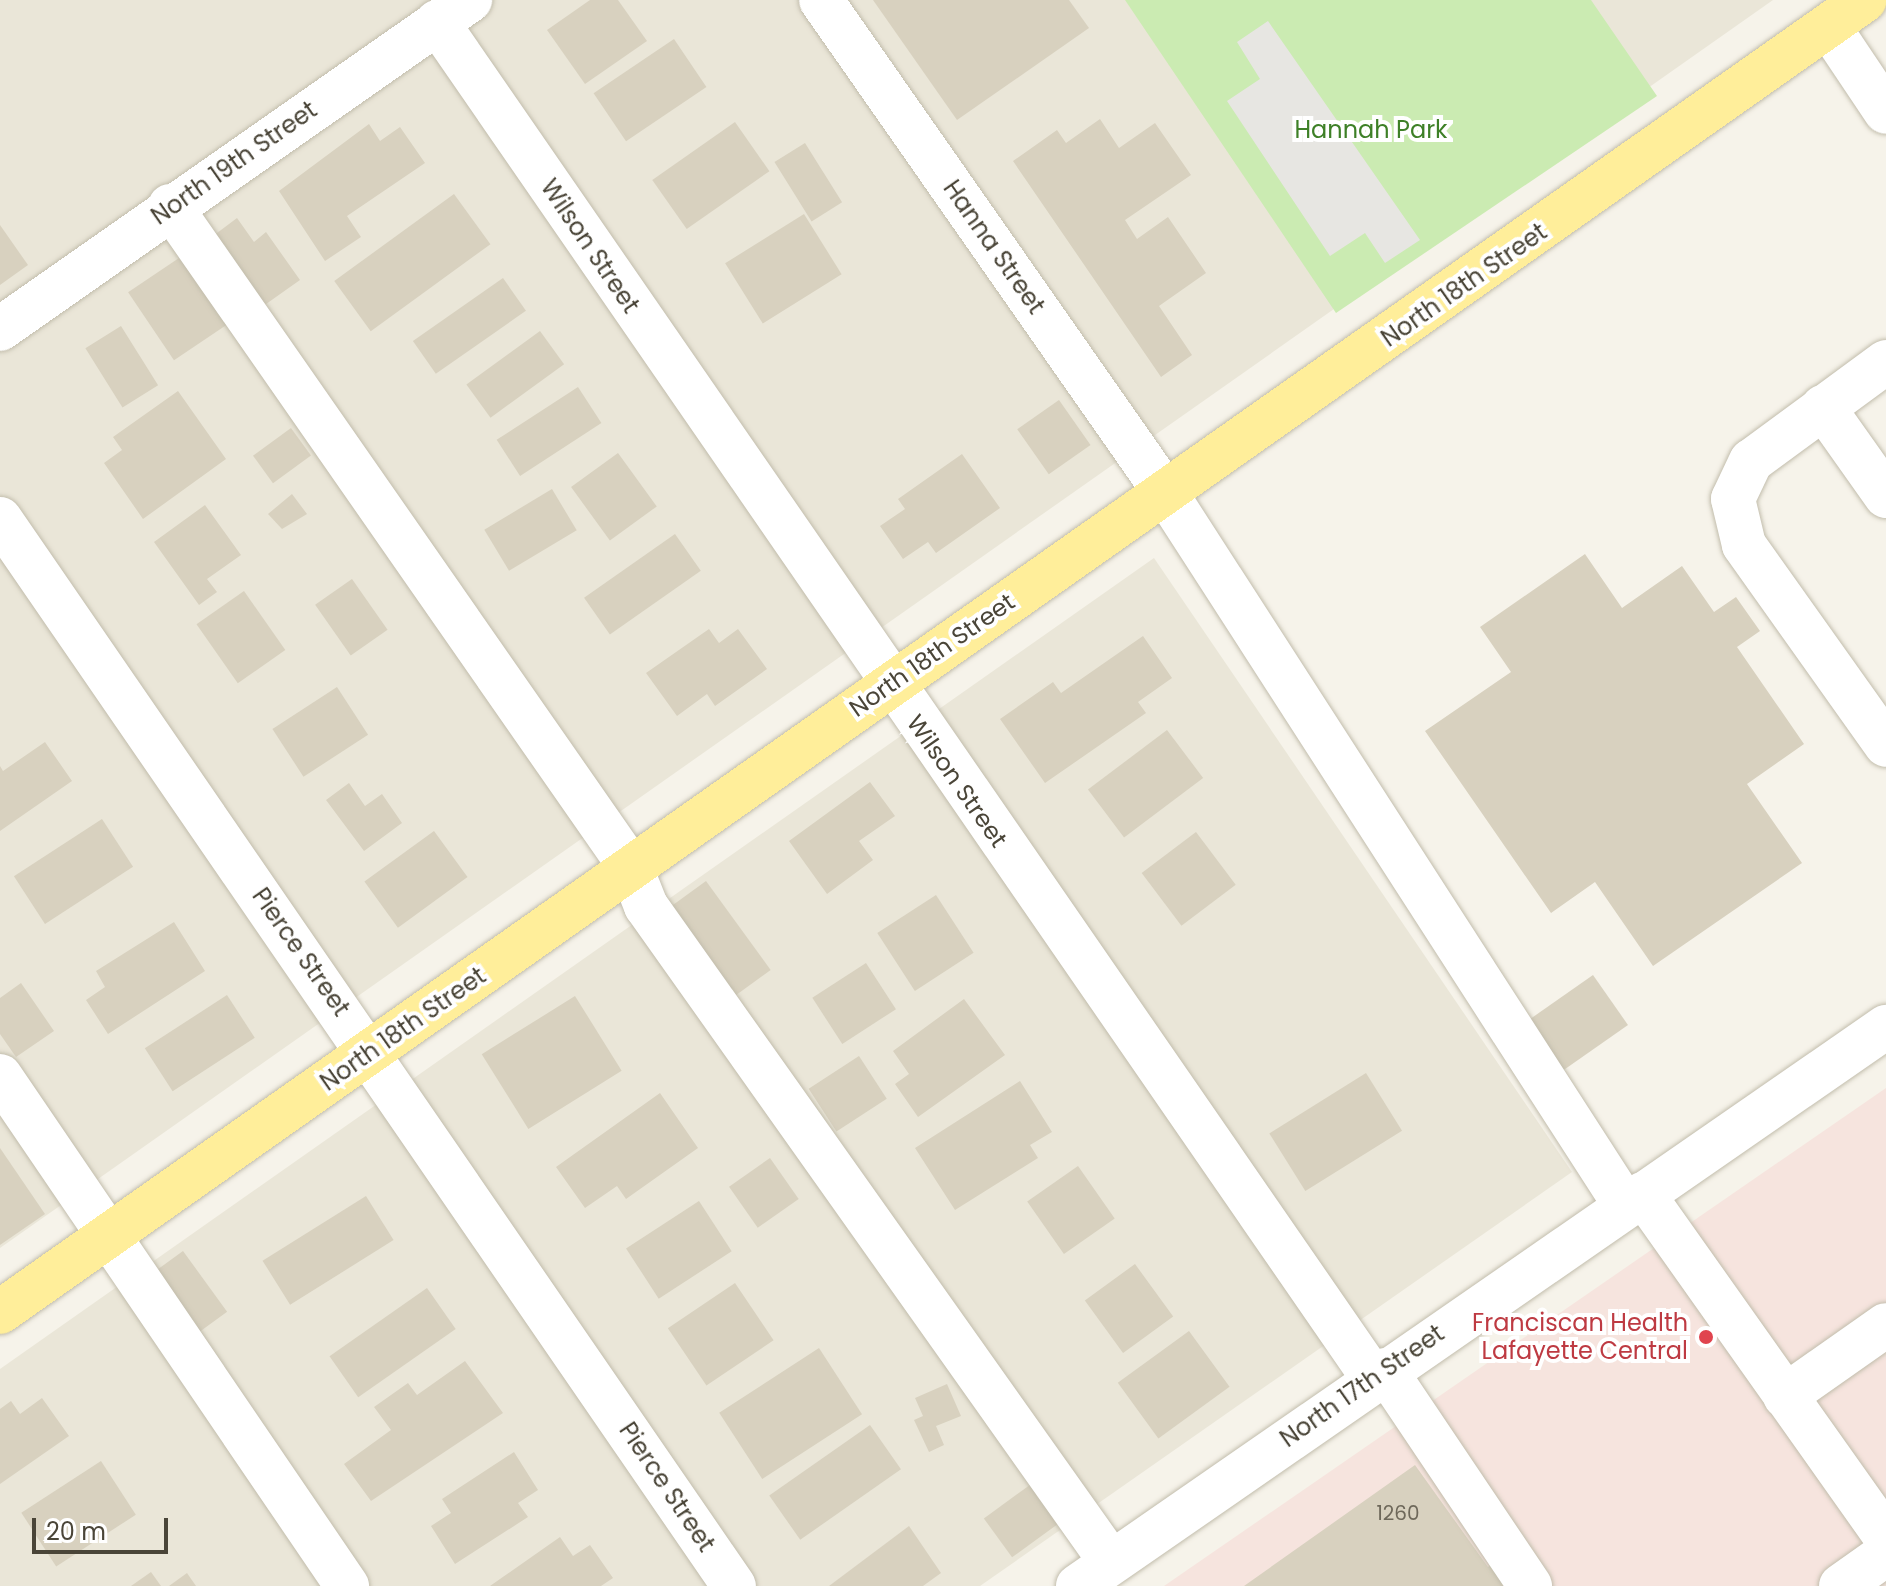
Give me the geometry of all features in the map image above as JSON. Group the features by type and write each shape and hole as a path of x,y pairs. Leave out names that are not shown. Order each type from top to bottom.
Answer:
{"main road":[{"name":"North 18th Street","path":"0,1312 889,683 1167,495 1865,0"}],"street":[{"name":"Hanna Street","path":"821,0 1167,495 1634,1200 1785,1396 1884,1555"},
{"name":"North 19th Street","path":"0,329 170,206 454,11"},
{"name":"Wilson Street","path":"454,11 889,683 1530,1586"},
{"path":"1829,27 1886,112"},
{"path":"170,206 631,868 646,906 1095,1574"},
{"path":"1886,362 1751,461 1733,499 1734,522 1886,745"},
{"path":"1823,407 1886,496"},
{"name":"Pierce Street","path":"0,519 371,1052 734,1586"},
{"name":"North 17th Street","path":"1095,1574 1379,1374 1886,1027"},
{"path":"0,1076 347,1586"},
{"path":"1785,1396 1886,1325"},
{"path":"1841,1586 1884,1555"}],"shaded area":[{"path":"0,0 1773,0 0,1248"},
{"path":"1268,21 1420,240 1385,263 1365,233 1330,256 1227,101 1260,79 1237,42"},
{"path":"1154,558 1572,1172 980,1586 0,1586 0,1369"},
{"name":"Franciscan Health Lafayette Central","path":"1886,1088 1886,1586 1164,1586"}],"green space":[{"name":"Hannah Park","path":"1125,0 1591,0 1657,96 1336,313"}],"building":[{"path":"590,0 618,0 647,41 585,84 547,30"},
{"path":"873,0 1069,0 1089,28 957,120"},
{"path":"674,39 706,87 626,141 594,93"},
{"path":"1100,119 1119,148 1155,123 1191,175 1125,220 1137,239 1168,217 1206,273 1159,306 1192,355 1161,377 1013,161 1057,130 1066,143"},
{"path":"735,122 769,171 687,229 652,180"},
{"path":"369,124 380,141 400,127 425,163 347,216 361,237 325,261 279,191"},
{"path":"805,143 842,202 812,221 774,162"},
{"path":"454,194 490,244 371,331 334,281"},
{"path":"804,214 842,274 763,323 725,263"},
{"path":"237,218 254,242 266,232 300,280 259,309 209,239"},
{"path":"0,225 28,265 0,285"},
{"path":"182,256 228,324 174,360 128,292"},
{"path":"503,278 526,311 436,374 413,341"},
{"path":"121,326 158,385 122,408 85,348"},
{"path":"540,331 564,364 490,418 466,384"},
{"path":"578,387 601,423 520,476 497,440"},
{"path":"178,391 226,459 143,519 104,463 122,450 113,437"},
{"path":"1059,400 1091,445 1049,474 1017,429"},
{"path":"291,428 311,456 273,483 253,456"},
{"path":"618,453 657,506 610,540 571,487"},
{"path":"962,454 1000,508 936,553 928,542 903,559 880,526 905,509 898,499"},
{"path":"552,489 577,530 509,571 484,530"},
{"path":"292,494 307,514 282,529 268,514"},
{"path":"205,505 241,555 207,579 217,592 199,605 154,542"},
{"path":"675,534 701,571 610,635 584,598"},
{"path":"1585,554 1622,608 1682,566 1714,612 1736,597 1760,631 1737,647 1804,744 1747,784 1802,863 1653,966 1595,882 1551,913 1425,731 1511,672 1480,627"},
{"path":"352,579 388,630 351,656 315,605"},
{"path":"244,591 285,650 238,683 196,624"},
{"path":"709,629 719,643 738,629 767,669 715,706 707,694 677,716 646,673"},
{"path":"1143,636 1172,678 1138,702 1146,713 1045,783 1000,719 1053,682 1061,693"},
{"path":"337,687 368,735 303,777 272,729"},
{"path":"1167,730 1203,778 1124,837 1088,790"},
{"path":"45,742 72,781 0,831 0,766 3,771"},
{"path":"870,782 895,816 859,841 873,860 827,894 789,841"},
{"path":"349,783 365,806 382,794 402,823 364,851 326,800"},
{"path":"102,819 133,867 45,924 14,876"},
{"path":"434,831 468,877 398,928 364,882"},
{"path":"1196,832 1236,885 1181,926 1142,873"},
{"path":"706,881 771,970 731,999 666,910"},
{"path":"936,895 974,953 915,991 877,933"},
{"path":"174,922 205,971 108,1034 86,1000 105,987 96,971"},
{"path":"866,963 896,1009 842,1044 812,998"},
{"path":"1593,975 1628,1025 1558,1074 1523,1024"},
{"path":"21,983 54,1031 16,1057 0,1034 0,998"},
{"path":"227,995 255,1038 173,1091 145,1048"},
{"path":"575,996 622,1071 528,1129 482,1054"},
{"path":"964,999 1005,1055 918,1117 895,1084 909,1074 893,1051"},
{"path":"859,1056 887,1099 836,1131 809,1089"},
{"path":"1366,1073 1402,1131 1305,1191 1269,1133"},
{"path":"1020,1081 1052,1132 1030,1145 1038,1158 955,1210 915,1148"},
{"path":"660,1093 698,1148 626,1199 617,1186 585,1208 556,1167"},
{"path":"0,1148 45,1214 0,1245"},
{"path":"770,1158 799,1199 758,1228 729,1187"},
{"path":"1078,1166 1115,1218 1064,1254 1027,1202"},
{"path":"366,1196 394,1240 290,1305 263,1261"},
{"path":"699,1201 732,1251 659,1299 626,1248"},
{"path":"183,1251 227,1312 191,1338 147,1277"},
{"path":"1135,1264 1173,1317 1123,1353 1085,1300"},
{"path":"735,1283 774,1340 706,1385 668,1328"},
{"path":"427,1288 456,1329 358,1397 330,1356"},
{"path":"1189,1331 1230,1387 1158,1439 1118,1383"},
{"path":"819,1348 862,1414 762,1479 719,1413"},
{"path":"465,1361 503,1413 371,1501 344,1464 391,1430 374,1407 408,1383 417,1395"},
{"path":"947,1384 961,1416 936,1426 944,1445 929,1452 914,1420 923,1416 915,1398"},
{"path":"42,1398 69,1436 0,1484 0,1409 11,1401 20,1414"},
{"path":"870,1425 901,1469 800,1540 769,1496"},
{"path":"514,1452 538,1490 518,1503 528,1517 455,1564 431,1526 451,1513 442,1499"},
{"path":"101,1461 136,1515 56,1566 21,1513"},
{"path":"1415,1465 1488,1567 1497,1560 1515,1586 1244,1586"},
{"path":"1034,1482 1062,1521 1012,1557 984,1518"},
{"path":"909,1526 941,1573 923,1586 829,1586"},
{"path":"560,1537 573,1556 590,1545 613,1578 601,1586 490,1586"},
{"path":"151,1572 161,1586 131,1586"},
{"path":"187,1573 196,1586 169,1586"}],"place":[{"name":"Franciscan Health Lafayette Central","path":"1706,1337"}]}
